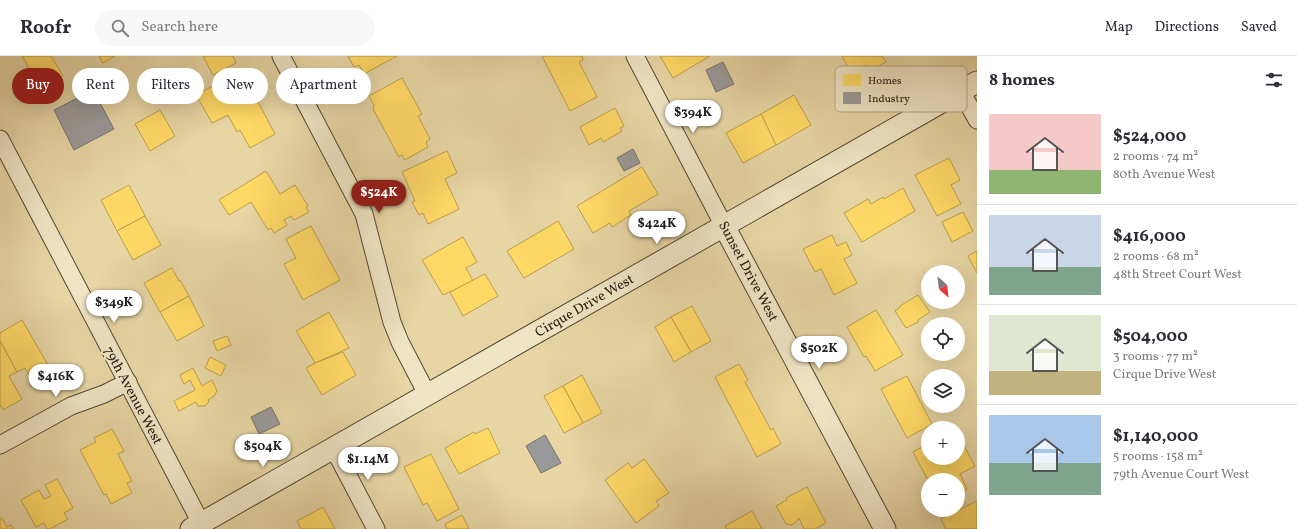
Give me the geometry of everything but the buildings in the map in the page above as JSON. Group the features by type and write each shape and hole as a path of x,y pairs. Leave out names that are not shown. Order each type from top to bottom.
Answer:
{"street":[{"path":"281,56 364,214 392,322 400,342 427,394"},
{"name":"Sunset Drive West","path":"636,56 724,226 885,529"},
{"path":"969,86 977,120"},
{"name":"Cirque Drive West","path":"196,526 924,112"},
{"name":"79th Avenue West","path":"0,139 128,382 196,526"},
{"path":"0,445 71,406 104,394 128,382"},
{"path":"334,447 376,529"}]}
